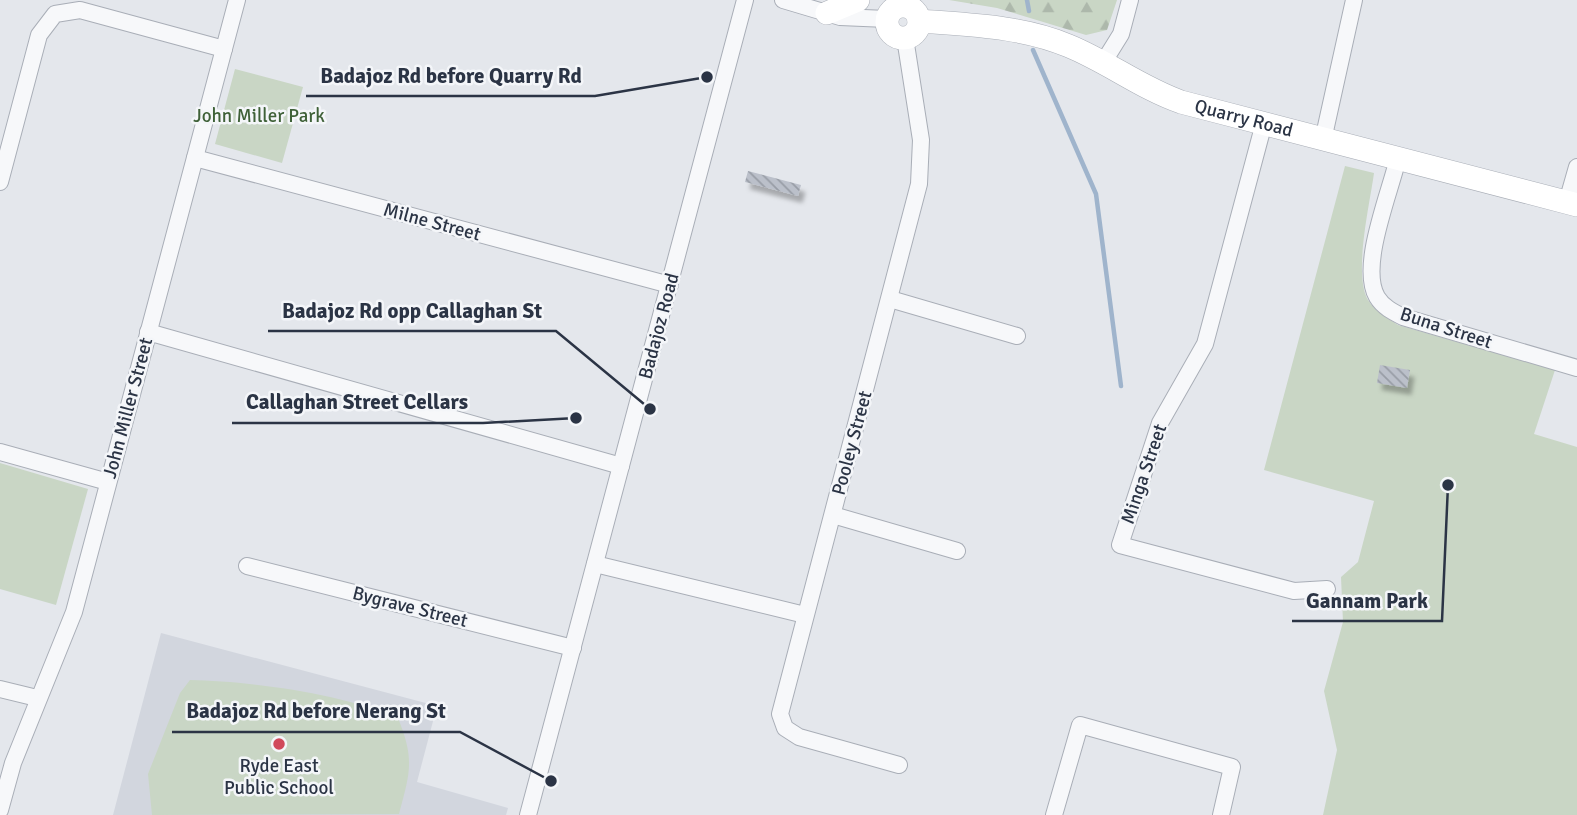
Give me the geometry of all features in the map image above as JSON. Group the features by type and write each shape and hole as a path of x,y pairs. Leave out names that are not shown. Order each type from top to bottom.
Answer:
{"street":[{"name":"John Miller Street","path":"0,810 13,763 37,698 74,612 237,0"},
{"name":"Badajoz Road","path":"528,815 745,0"},
{"name":"Quarry Road","path":"783,0 861,20 903,17 1035,35 1069,46 1149,91 1323,140 1572,203"},
{"path":"827,13 858,0"},
{"path":"1103,63 1121,34 1130,0"},
{"path":"1323,140 1354,0"},
{"path":"0,182 39,35 55,14 80,10 224,49"},
{"name":"Pooley Street","path":"898,765 799,737 785,728 780,714 919,184 922,160 903,17"},
{"name":"Minga Street","path":"1264,123 1205,344 1160,423 1120,545 1294,591 1327,589"},
{"name":"Milne Street","path":"195,158 670,285"},
{"name":"Buna Street","path":"1398,159 1370,268 1372,284 1386,308 1403,317 1577,368"},
{"path":"1572,203 1577,167"},
{"path":"890,299 1017,336"},
{"path":"148,332 621,466"},
{"path":"0,453 108,482"},
{"path":"833,515 957,551"},
{"path":"595,564 805,615"},
{"name":"Bygrave Street","path":"247,566 573,648"},
{"path":"0,689 37,698"},
{"path":"1054,815 1080,725 1233,767 1222,815"}],"shaded area":[{"name":"Ryde East Public School","path":"161,633 437,706 417,782 508,808 506,815 113,815"}],"green space":[{"path":"949,0 1117,0 1107,30 1086,35 997,8"},
{"name":"John Miller Park","path":"235,69 303,87 282,163 215,144"},
{"path":"1345,166 1374,173 1364,238 1362,274 1364,289 1374,308 1398,325 1555,370 1534,434 1577,447 1577,815 1323,815 1337,750 1324,691 1343,622 1341,577 1358,562 1374,501 1264,470"},
{"path":"0,463 88,489 56,605 0,589"},
{"name":"Ryde East Public School","path":"190,680 296,690 351,702 398,718 409,756 406,787 399,814 152,815 148,774 180,693"}],"building":[{"path":"748,171 801,185 798,196 745,182"},
{"path":"1380,365 1410,370 1407,388 1377,383"}],"waterway":[{"path":"1027,0 1029,11"},
{"path":"1033,50 1096,194 1121,386"}],"place":[{"name":"Badajoz Rd before Quarry Rd","path":"707,77"},
{"name":"Badajoz Rd opp Callaghan St","path":"650,409"},
{"name":"Callaghan Street Cellars","path":"576,418"},
{"name":"Gannam Park","path":"1448,485"},
{"name":"Ryde East Public School","path":"279,744"},
{"name":"Badajoz Rd before Nerang St","path":"551,781"}]}
